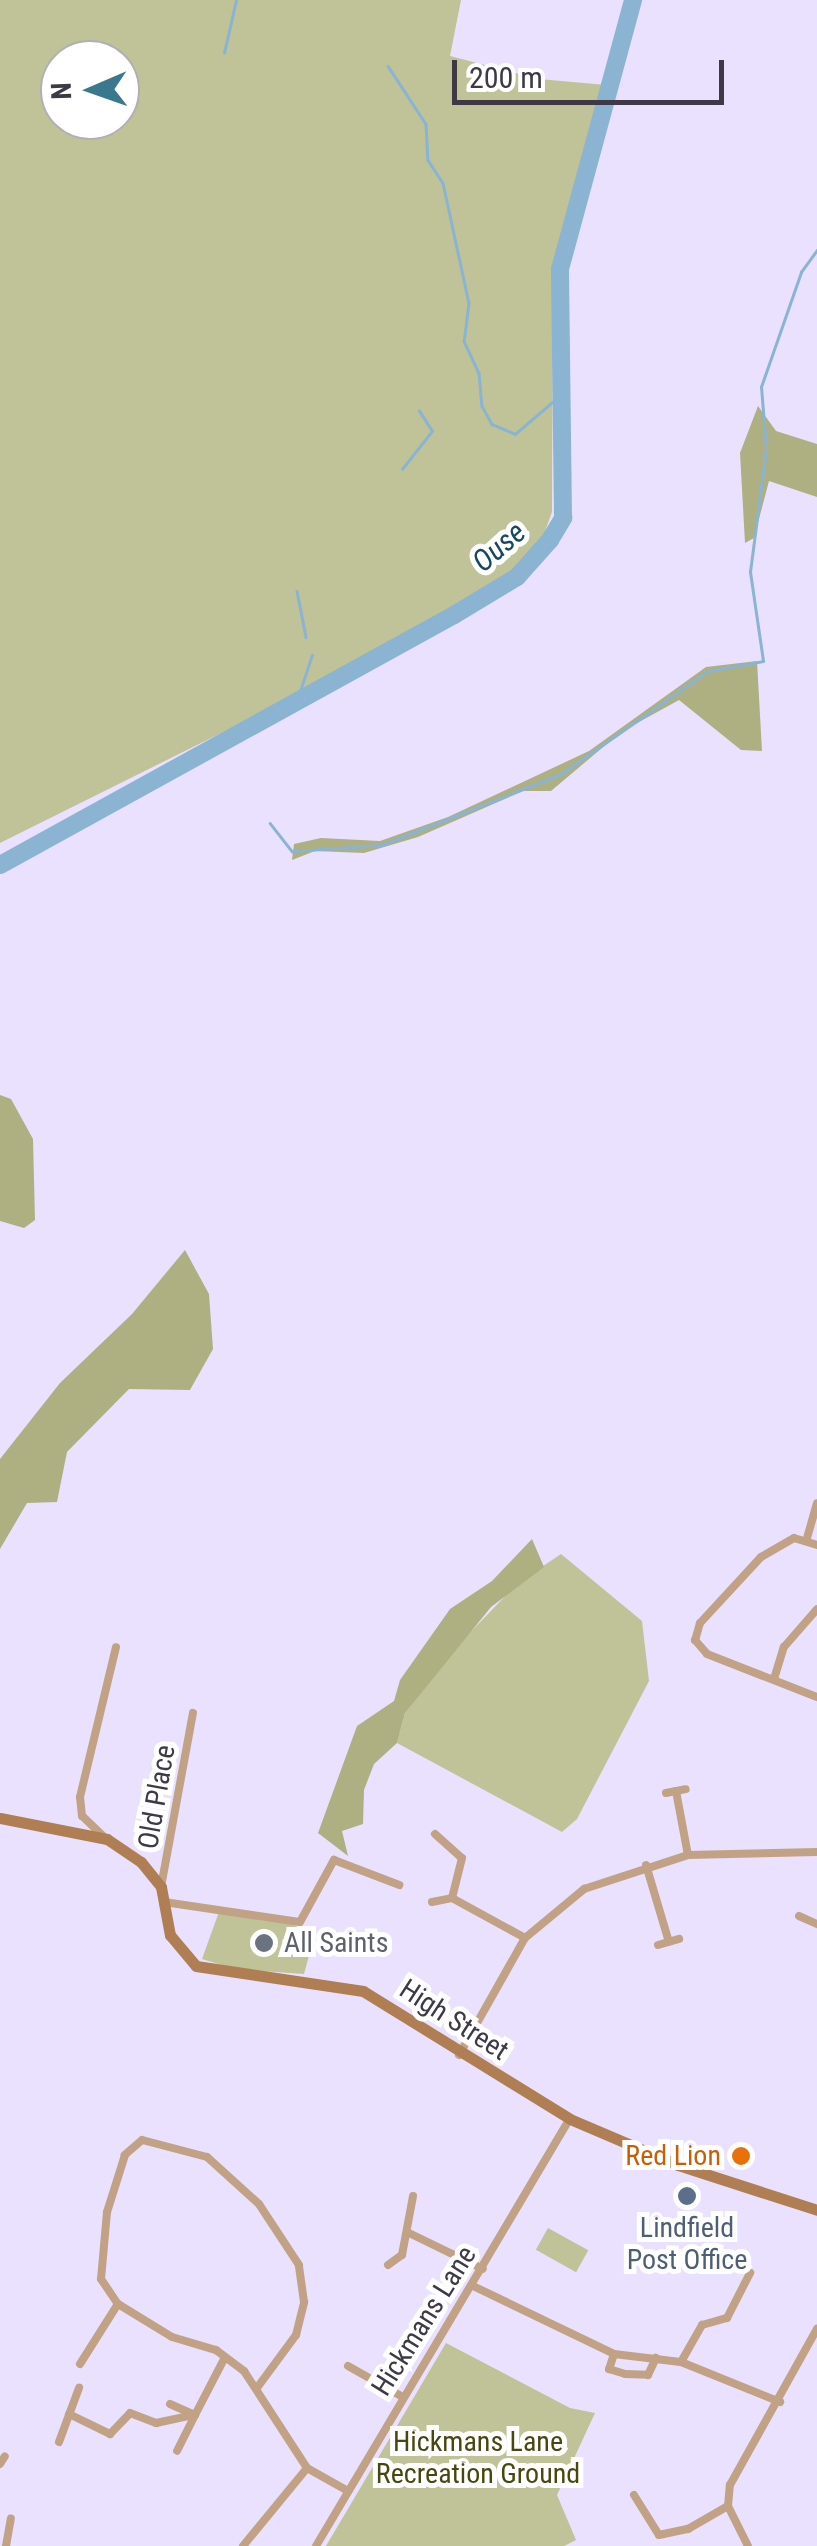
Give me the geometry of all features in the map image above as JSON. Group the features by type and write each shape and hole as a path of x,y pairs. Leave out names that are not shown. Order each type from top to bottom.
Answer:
{"main road":[{"path":"0,1818 106,1838 141,1862 161,1888"},
{"name":"High Street","path":"161,1888 170,1935 196,1966 363,1991 459,2056 570,2119 691,2170 817,2210"}],"street":[{"path":"807,1538 817,1502"},
{"path":"817,1545 807,1538 779,1544 761,1557 700,1623 695,1640 707,1654 817,1697"},
{"path":"774,1679 784,1647 817,1609"},
{"path":"106,1838 82,1816 80,1797 116,1647"},
{"name":"Old Place","path":"161,1888 193,1713"},
{"path":"666,1793 681,1790 688,1855"},
{"path":"435,1834 462,1858 452,1898"},
{"path":"459,2056 525,1938 584,1890 636,1869 688,1855 817,1852"},
{"path":"164,1902 300,1922 334,1860 399,1885"},
{"path":"646,1869 674,1940 658,1945"},
{"path":"432,1902 452,1898 525,1938"},
{"path":"799,1916 817,1924"},
{"name":"Hickmans Lane","path":"316,2546 570,2119"},
{"path":"257,2388 296,2335 304,2302 299,2266 260,2204 207,2157 142,2140 125,2155 107,2212 100,2279 118,2304 224,2359 257,2388 307,2468 346,2490"},
{"path":"388,2265 402,2255 413,2196"},
{"path":"409,2233 483,2269"},
{"path":"681,2362 702,2325 728,2318 750,2274"},
{"path":"473,2286 614,2354 681,2362 780,2402"},
{"path":"80,2364 118,2304"},
{"path":"748,2546 728,2506 735,2472 814,2348 817,2330"},
{"path":"614,2354 609,2370 624,2374 648,2375 656,2358"},
{"path":"178,2450 224,2359"},
{"path":"348,2366 403,2398"},
{"path":"59,2442 80,2388"},
{"path":"170,2404 195,2416"},
{"path":"70,2414 110,2434 130,2413 156,2423 195,2416"},
{"path":"243,2546 307,2468"},
{"path":"634,2495 659,2535"},
{"path":"659,2535 688,2529 728,2506"},
{"path":"6,2546 11,2518"},
{"path":"654,2546 659,2535"}],"green space":[{"path":"0,0 461,0 450,56 539,79 606,85 553,266 552,512 540,545 512,575 384,652 0,843"},
{"path":"758,406 776,431 817,444 817,497 769,481 754,538 745,543 740,453"},
{"path":"757,661 762,751 741,750 679,700 621,732 551,791 523,791 418,837 364,853 315,851 292,860 294,844 321,838 380,841 448,817 589,751 706,667"},
{"path":"0,1095 11,1099 33,1139 35,1220 24,1228 0,1221"},
{"path":"185,1250 209,1294 213,1349 190,1390 129,1389 67,1452 57,1502 27,1503 0,1549 0,1459 60,1383 132,1314"},
{"path":"532,1539 544,1567 491,1607 405,1713 397,1743 374,1764 364,1790 363,1824 342,1831 348,1856 318,1833 357,1726 394,1701 400,1680 450,1609 492,1581"},
{"path":"561,1554 642,1621 649,1681 577,1819 562,1832 397,1743 405,1713 455,1648 518,1583"},
{"path":"220,1909 289,1922 314,1937 304,1974 235,1969 202,1959"},
{"path":"548,2228 588,2250 576,2272 536,2250"},
{"name":"Hickmans Lane Recreation Ground","path":"446,2343 570,2408 595,2413 557,2495 576,2540 564,2546 326,2546"}],"waterway":[{"path":"224,53 236,0"},
{"name":"Ouse","path":"0,865 454,615 517,577 550,540 563,518 560,269 633,0"},
{"path":"388,66 426,124 428,160 443,183 469,303 464,341 479,373 482,406 492,424 515,434 557,398"},
{"path":"270,823 292,851 382,845 561,774 708,671 763,661 750,572 766,449 761,387 801,272 817,250"},
{"path":"402,469 432,431 419,411"},
{"path":"297,591 306,637"},
{"path":"298,697 312,655"}],"place":[{"name":"All Saints","path":"264,1943"},
{"name":"Red Lion","path":"741,2156"},
{"name":"Lindfield Post Office","path":"687,2196"}]}
